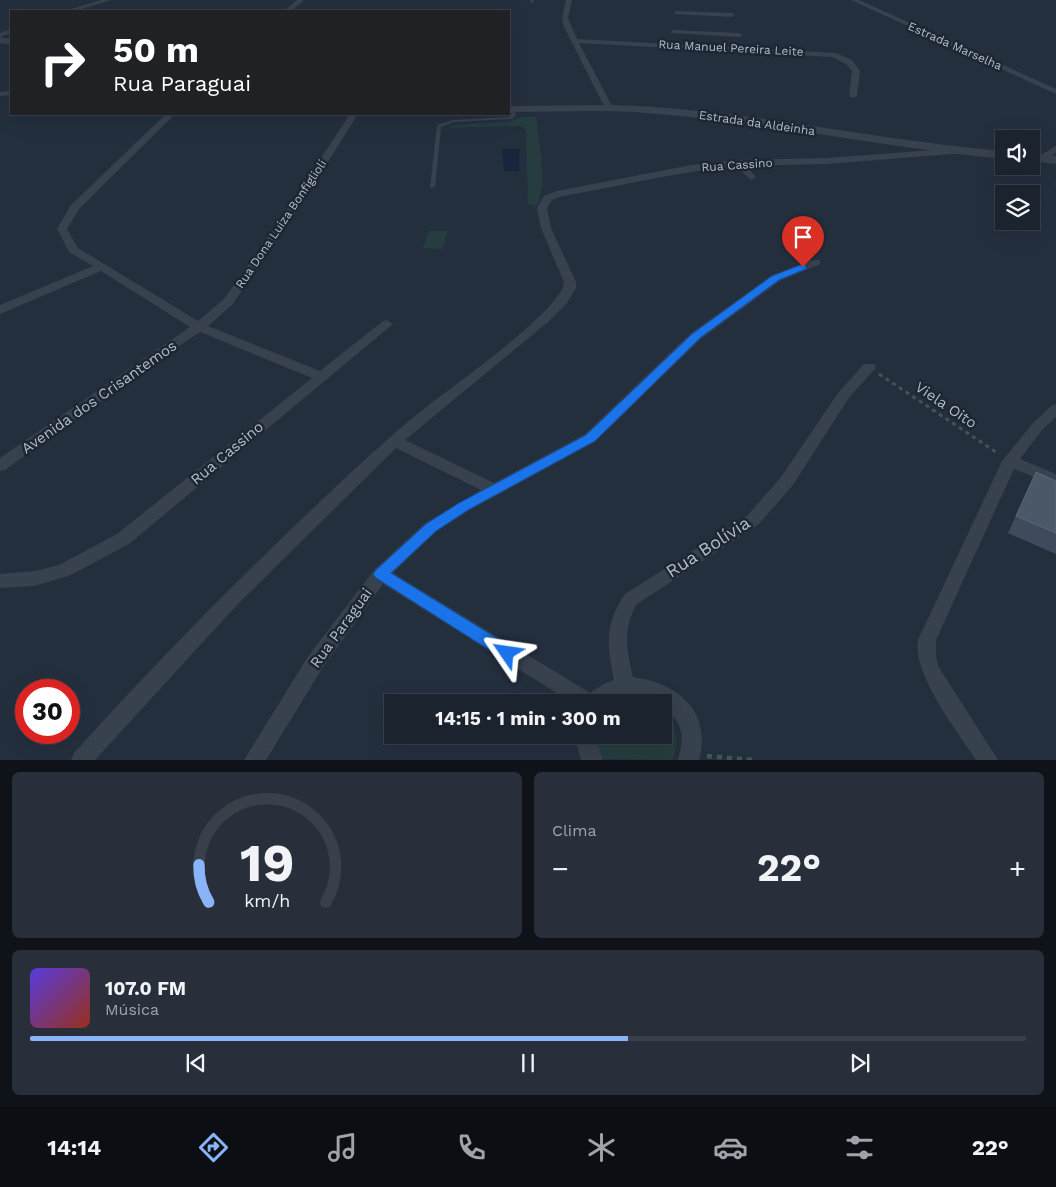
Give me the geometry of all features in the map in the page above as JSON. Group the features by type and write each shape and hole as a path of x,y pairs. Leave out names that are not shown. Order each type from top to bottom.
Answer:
{"street":[{"path":"72,10 108,0"},
{"path":"288,10 301,0"},
{"path":"570,0 565,18 608,108"},
{"name":"Estrada Marselha","path":"854,0 1056,92"},
{"path":"672,45 676,9 732,15"},
{"path":"673,32 740,35"},
{"name":"Rua Manuel Pereira Leite","path":"575,41 833,55 849,62 856,71 853,96"},
{"name":"Estrada da Aldeinha","path":"510,109 608,108 676,112 995,154"},
{"path":"170,115 75,207 62,229 73,250 199,327 320,376"},
{"name":"Rua Dona Luiza Bonfiglioli","path":"199,327 228,302 290,214 353,115"},
{"path":"1040,157 1056,149"},
{"name":"Rua Cassino","path":"394,441 449,395 500,358 563,300 570,288 570,282 546,228 542,208 544,202 553,195 691,168 738,163 827,160 961,151"},
{"path":"1040,158 1056,160"},
{"path":"738,163 751,177"},
{"name":"Rua Paraguai","path":"254,760 316,661 381,574 431,527 590,438 696,336 776,278 816,262"},
{"path":"0,310 102,266"},
{"name":"Rua Cassino","path":"0,581 24,581 62,573 93,558 123,539 320,376 387,324"},
{"name":"Avenida dos Crisantemos","path":"0,466 143,364 199,327"},
{"name":"Rua Bolívia","path":"624,686 616,643 622,610 630,599 753,520 787,481 843,396 869,367"},
{"path":"988,760 930,670 926,659 926,645 930,630 1010,461 1037,427 1056,409"},
{"path":"81,760 213,616 394,441 495,490"},
{"path":"1010,461 1056,480"},
{"path":"381,574 574,694"},
{"path":"605,694 612,689 624,686 641,686 656,690 670,698 682,710 690,724 692,740 689,757"},
{"path":"587,744 593,760"}],"lane":[{"path":"432,187 439,126 453,121 510,118 514,115 510,109"}],"path":[{"name":"Viela Oito","path":"869,367 1010,461"},
{"path":"689,757 752,760"}],"green space":[{"path":"522,117 536,117 537,123 543,177 540,197 536,206 528,204 526,130 521,126 448,128 455,125 512,121"},
{"path":"429,231 448,231 442,249 423,248"},
{"path":"672,723 676,733 676,746 672,760 604,759 599,753 597,744 672,744"}],"water":[{"path":"502,149 520,149 519,171 504,171"}],"building":[{"path":"1036,472 1056,481 1056,533 1016,516"}],"route":[{"path":"507,653 381,574 404,550 431,527 464,506 590,438 696,336 776,278 803,267"}]}
